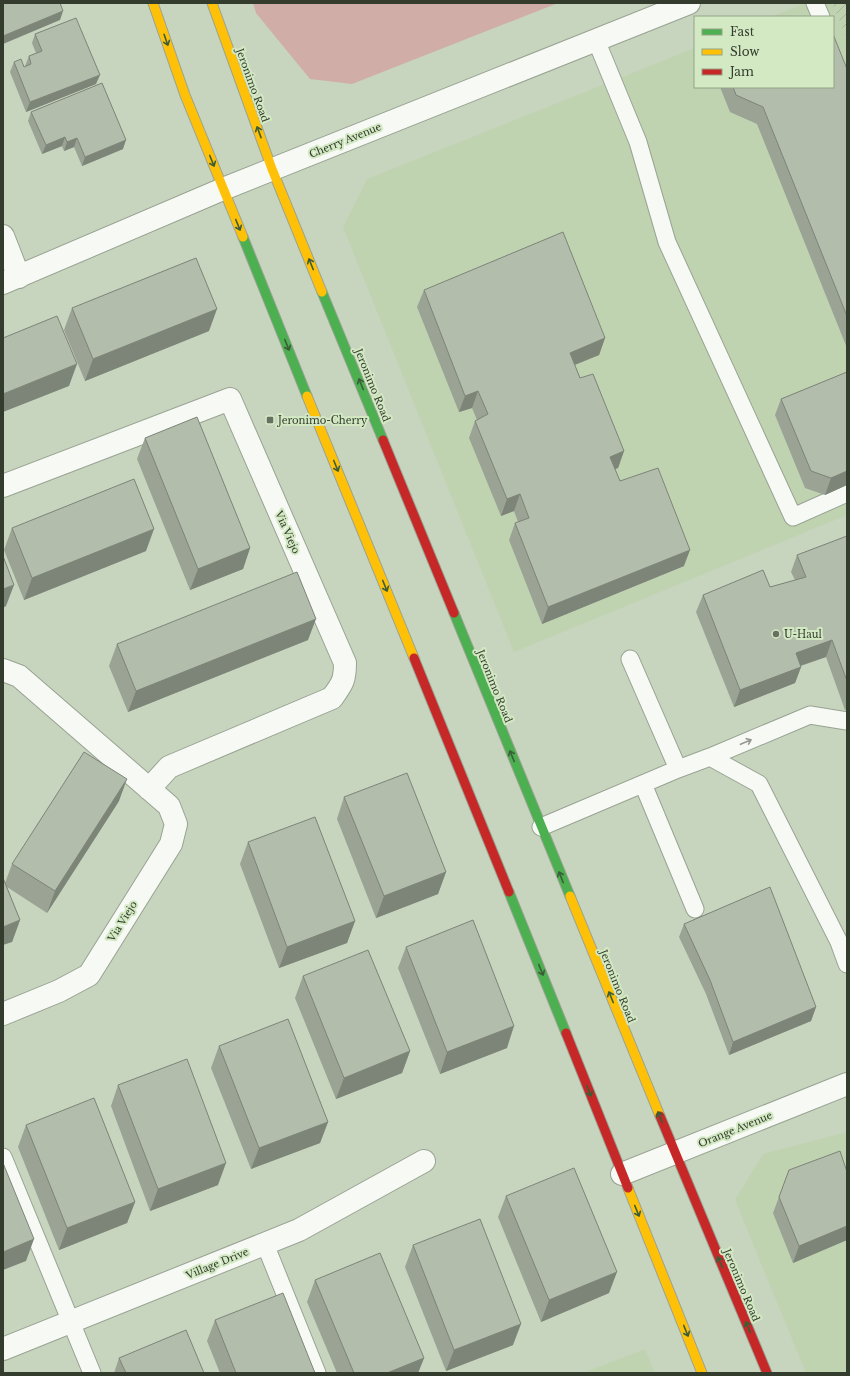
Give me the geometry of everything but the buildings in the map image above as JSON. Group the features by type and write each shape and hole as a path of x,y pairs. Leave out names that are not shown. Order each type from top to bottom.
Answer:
{"main road":[{"path":"153,3 185,95 526,934 702,1373"},
{"name":"Jeronimo Road","path":"212,3 272,169 675,1153 767,1373"}],"street":[{"name":"Cherry Avenue","path":"11,280 223,188 689,3"},
{"path":"3,236 11,280"},
{"name":"Via Viejo","path":"3,486 230,399 345,662 345,676 332,698 169,767 149,789"},
{"name":"Via Viejo","path":"3,670 19,676 169,806 176,824 171,844 88,975 59,991 3,1014"},
{"name":"Orange Avenue","path":"622,1174 847,1084"},
{"name":"Village Drive","path":"3,1349 299,1230 424,1161"}],"lane":[{"path":"815,3 821,16"},
{"path":"596,40 638,142 667,242 793,517 847,494"},
{"path":"630,660 678,769"},
{"path":"541,827 810,715 847,721"},
{"path":"710,757 759,784 843,941 847,964"},
{"path":"643,784 695,910"},
{"path":"3,1157 92,1373"},
{"path":"265,1244 317,1373"}],"shaded area":[{"path":"253,3 558,3 352,84 310,79 256,13"},
{"path":"806,3 832,3 847,38 847,515 514,652 343,227 367,179 694,48 694,88 834,88 834,16 774,16"},
{"path":"832,3 847,3 847,38"},
{"path":"847,1132 847,1373 806,1373 735,1200 763,1154"},
{"path":"645,1349 655,1373 583,1373"}],"traffic: fast":[{"path":"243,237 307,396"},
{"path":"322,292 383,440"},
{"path":"454,613 570,896"},
{"path":"509,892 566,1033"}],"traffic: slow":[{"path":"153,3 185,95 243,237"},
{"path":"212,3 272,169 322,292"},
{"path":"307,396 414,658"},
{"path":"570,896 660,1116"},
{"path":"628,1188 702,1373"}],"traffic: jam":[{"path":"383,440 454,613"},
{"path":"414,658 509,892"},
{"path":"566,1033 628,1188"},
{"path":"660,1116 767,1373"}],"place":[{"name":"Jeronimo-Cherry","path":"270,420"},
{"name":"U-Haul","path":"776,634"}]}
